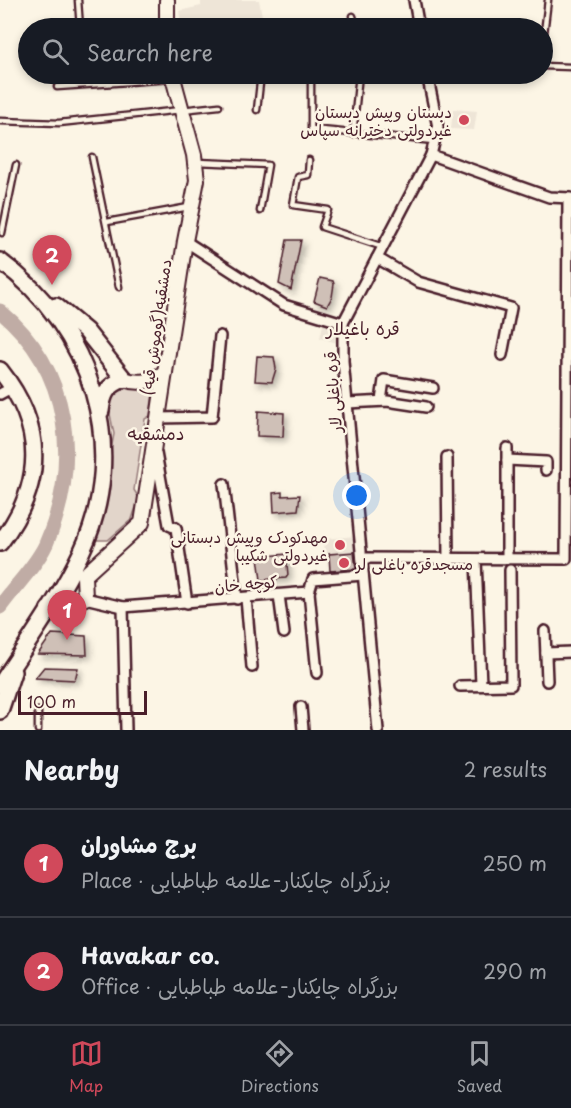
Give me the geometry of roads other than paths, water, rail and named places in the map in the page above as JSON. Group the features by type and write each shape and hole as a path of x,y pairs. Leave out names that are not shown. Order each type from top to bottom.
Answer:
{"highway":[{"path":"0,261 87,331 124,379 111,384 103,394 101,414 104,448 94,521 81,553 0,685"},
{"path":"0,267 23,278 52,309 70,336 87,371 101,414"},
{"path":"0,370 7,390 28,417 36,446 33,475 24,506 1,542"},
{"path":"0,711 16,660"}],"main road":[{"path":"167,0 167,18"},
{"name":"دمشقیه(گوموش قیه)","path":"85,598 84,576 142,523 184,241 196,180 195,162 175,84"},
{"path":"124,379 136,383 149,381 165,373"},
{"path":"48,609 85,598"}],"street":[{"path":"414,0 417,18"},
{"path":"184,241 284,305 343,322 431,155 438,127 430,84"},
{"path":"362,558 566,560 570,199 549,197 431,155"},
{"path":"377,258 418,282 511,308 502,355"},
{"name":"قره باغلی لار","path":"343,322 347,403 378,730"},
{"path":"158,418 212,417 220,336"},
{"path":"381,401 384,380 433,388"},
{"path":"347,403 381,401 426,407"},
{"path":"154,444 169,525 176,528 187,603"},
{"path":"507,448 507,559"},
{"path":"447,457 448,558"},
{"path":"507,460 546,462 546,470"},
{"path":"224,484 252,667"},
{"path":"476,559 481,685"},
{"path":"460,686 511,685 510,570"},
{"path":"317,673 309,592 313,579 363,574"},
{"name":"کوچه خان","path":"85,598 123,607 309,592"},
{"path":"279,595 284,633"},
{"path":"123,607 126,730"},
{"path":"545,631 547,681"},
{"path":"546,653 571,652"},
{"path":"301,707 303,730"}],"lane":[{"path":"78,0 79,18"},
{"path":"546,18 548,0"},
{"path":"553,66 571,67"},
{"path":"57,87 89,84"},
{"path":"257,111 260,84"},
{"path":"311,84 310,129 434,141"},
{"path":"352,134 358,84"},
{"path":"0,121 59,123 181,108 219,106"},
{"path":"92,157 119,287"},
{"path":"309,160 308,175 298,177 293,205 328,210 322,227 383,247"},
{"path":"195,162 268,165 260,211"},
{"path":"2,233 15,165"},
{"path":"107,222 191,207"},
{"path":"38,711 38,730"}],"waterway":[{"path":"0,311 24,335 42,361 55,389 63,419 66,450 64,481 57,513 46,544 31,568 0,607"}],"place":[{"name":"دبستان وپیش دبستان غیردولتی دخترانه سپاس","path":"464,120"},
{"name":"Havakar co.","path":"52,285"},
{"name":"مهدکودک وپیش دبستانی غیردولتی شکیبا","path":"340,545"},
{"name":"مسجدقره باغلی لر","path":"344,563"},
{"name":"برج مشاوران","path":"67,640"}],"district":[{"name":"قره باغیلار","path":"363,327"},
{"name":"دمشقیه","path":"156,432"}]}
